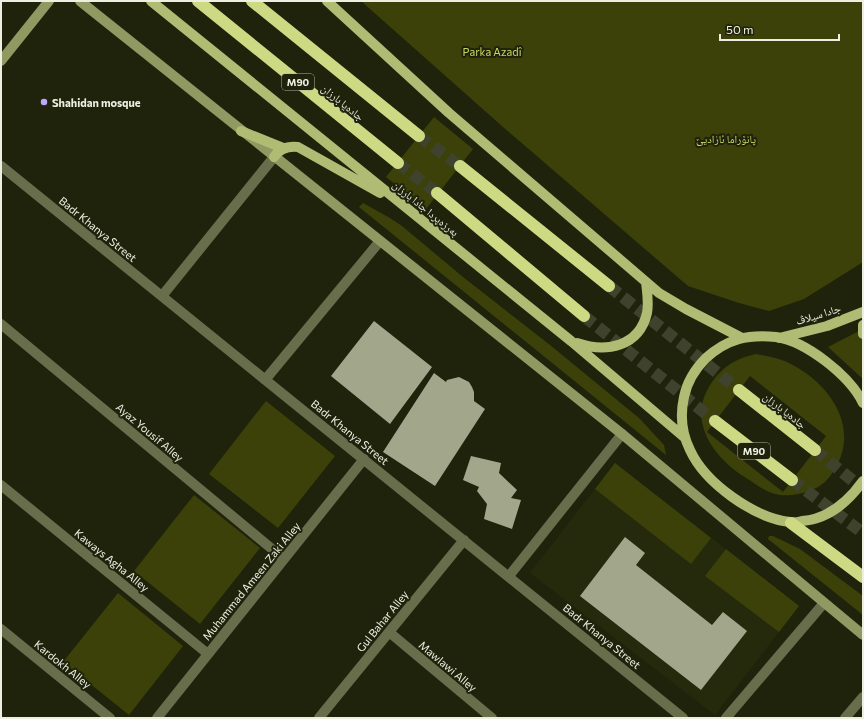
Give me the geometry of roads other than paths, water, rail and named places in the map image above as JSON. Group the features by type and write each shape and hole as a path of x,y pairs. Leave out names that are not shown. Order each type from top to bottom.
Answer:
{"highway":[{"name":"جادەیا بارزان","path":"198,1 398,163"},
{"name":"جادەیا بارزان","path":"252,1 419,136"},
{"path":"460,166 609,286"},
{"path":"438,193 584,316"},
{"name":"جادەیا بارزان","path":"739,390 815,450"},
{"name":"M90","path":"715,421 792,480"},
{"path":"791,523 863,577"}],"main road":[{"path":"1,61 49,1"},
{"path":"80,1 622,434 863,635"},
{"name":"بەرزەپردا جادا بارزان","path":"151,1 571,342 684,437"},
{"path":"327,1 449,113 659,293 673,302 742,338"},
{"path":"241,131 283,148"},
{"path":"274,157 283,148 290,146 298,147 407,208"},
{"path":"571,342 588,347 615,347 632,338 642,325 647,312 648,298 646,282"},
{"name":"جادا سیلاڤ","path":"779,338 827,326 863,312"},
{"path":"863,325 863,334"},
{"path":"863,403 849,382 834,367 817,355 799,345 779,338 761,335 742,338 727,343 713,352 702,362 692,375 682,405 684,437 690,452 705,472 723,490 743,505 766,516 791,523 808,521 825,516 840,507 854,495 863,481"}],"street":[{"path":"162,296 274,157"},
{"name":"Badr Khanya Street","path":"1,166 683,718"},
{"path":"265,380 380,241"},
{"name":"Ayaz Yousif Alley","path":"1,324 284,559"},
{"path":"509,576 622,434"},
{"name":"Muhammad Ameen Zaki Alley","path":"157,718 364,459"},
{"name":"Kaways Agha Alley","path":"1,485 208,654"},
{"name":"Gul Bahar Alley","path":"319,718 464,540"},
{"path":"726,718 824,603"},
{"name":"Kardokh Alley","path":"1,630 110,718"},
{"name":"Mawlawi Alley","path":"389,632 492,718"},
{"path":"845,718 863,697"}],"tunnel":[{"path":"419,136 460,166"},
{"path":"398,163 437,193"},
{"path":"609,286 739,390"},
{"path":"584,316 715,421"},
{"path":"815,450 863,489"},
{"path":"792,480 863,533"}],"place":[{"name":"Shahidan mosque","path":"44,102"}],"park label":[{"name":"Parka Azadî","path":"492,51"},
{"name":"پانۆراما ئازادیێ","path":"726,138"}]}
